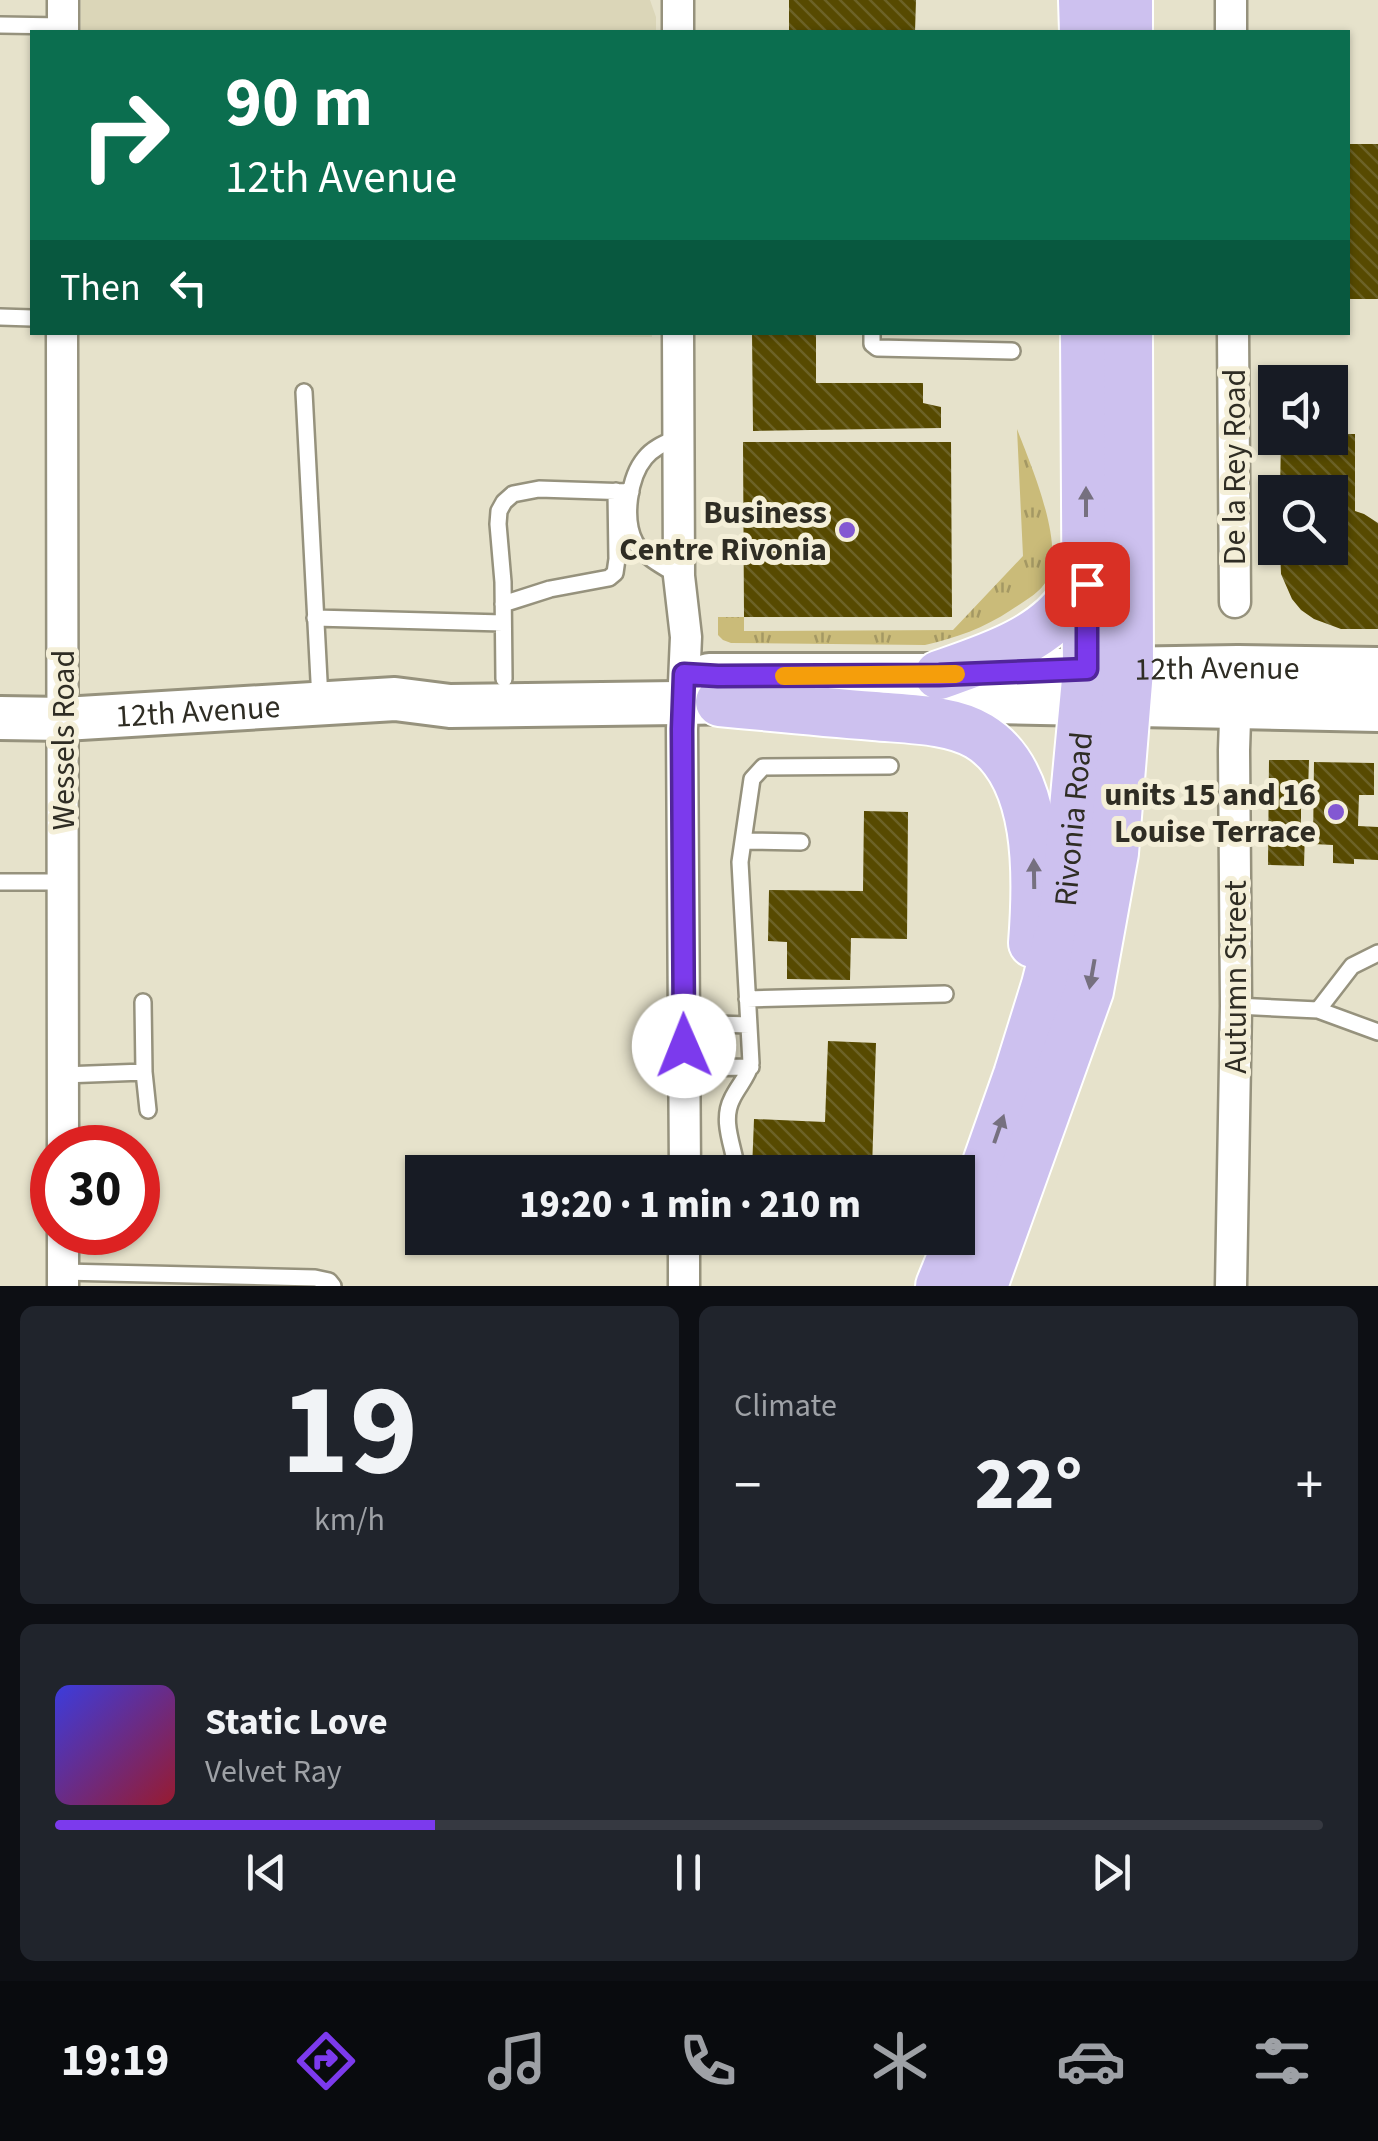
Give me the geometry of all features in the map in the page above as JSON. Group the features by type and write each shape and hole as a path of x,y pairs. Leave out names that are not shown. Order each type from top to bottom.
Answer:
{"main road":[{"path":"1083,0 1084,30"},
{"path":"1128,0 1128,30"},
{"name":"Rivonia Road","path":"940,1286 968,1217 1046,985 1064,914 1107,687 1087,555 1085,335"},
{"name":"Rivonia Road","path":"982,1286 1089,991 1114,854 1107,687 1128,335"},
{"path":"939,675 1021,642 1062,612 1076,592 1087,555"},
{"name":"12th Avenue","path":"0,718 64,718 396,699 445,686 504,679 696,693 912,700 1107,687 1236,687 1378,669"},
{"name":"12th Avenue","path":"396,699 450,706 696,693 718,676 939,675 1107,687"},
{"name":"12th Avenue","path":"1236,687 1378,710"},
{"path":"696,693 940,723 978,735 1001,754 1019,784 1034,842 1034,937 1018,1075"}],"street":[{"path":"678,0 678,30"},
{"path":"1231,0 1231,30"},
{"name":"Wessels Road","path":"62,335 63,1125"},
{"path":"678,335 679,576 696,693 682,729 684,1155"},
{"name":"De la Rey Road","path":"1233,335 1234,602"},
{"name":"Autumn Street","path":"1230,1286 1236,1006 1236,687"},
{"path":"684,1255 684,1286"}],"lane":[{"path":"0,25 62,20"},
{"path":"0,317 30,318"},
{"path":"872,335 872,344 877,348 1012,351"},
{"path":"945,335 945,350"},
{"path":"304,392 320,704"},
{"path":"503,604 615,574 623,492 653,450 678,437"},
{"path":"504,679 498,524 504,502 513,494 538,489 623,492"},
{"path":"623,492 635,542 679,576"},
{"path":"314,618 503,623"},
{"path":"734,1155 727,1117 730,1101 751,1068 740,862 752,779 763,767 890,766"},
{"path":"744,840 801,842"},
{"path":"0,882 64,882"},
{"path":"1318,1010 1352,966 1378,953"},
{"path":"748,999 945,994"},
{"path":"143,1002 148,1110"},
{"path":"1236,1006 1318,1010 1378,1032"},
{"path":"684,1023 749,1024"},
{"path":"685,1068 751,1068"},
{"path":"63,1076 144,1072"},
{"path":"63,1279 315,1278 332,1286"}],"shaded area":[{"path":"81,0 650,0 656,17 656,30 81,30"},
{"path":"269,335 652,335 652,337"}],"green space":[{"path":"1017,429 1044,504 1052,546 1047,580 1026,600 980,627 925,645 731,643 718,635 718,617 744,617 744,631 953,630 1023,556"}],"building":[{"path":"789,0 916,0 915,30 789,30"},
{"path":"1350,144 1378,144 1378,299 1350,299"},
{"path":"752,335 816,335 816,383 923,383 923,403 941,407 941,428 753,431"},
{"path":"1348,434 1355,434 1355,511 1378,523 1378,629 1341,629 1314,619 1292,599 1281,574 1281,565 1348,565 1348,475 1280,475 1281,455 1348,455"},
{"name":"Business Centre Rivonia","path":"743,442 951,442 952,617 744,617"},
{"path":"1269,760 1309,760 1308,791 1301,790 1304,866 1268,865"},
{"name":"units 15 and 16 Louise Terrace","path":"1314,762 1374,763 1374,795 1359,795 1358,826 1378,827 1378,860 1333,863 1333,845 1313,844"},
{"path":"864,811 908,812 907,939 851,938 850,980 787,979 787,942 768,941 769,890 863,891"},
{"path":"828,1041 876,1043 872,1155 753,1155 754,1119 825,1122"}],"slow traffic":[{"path":"784,676 956,674"}],"place":[{"name":"Business Centre Rivonia","path":"847,530"},
{"name":"units 15 and 16 Louise Terrace","path":"1336,812"}],"route":[{"path":"684,1046 684,674 939,675 1087,669 1087,584"}]}
